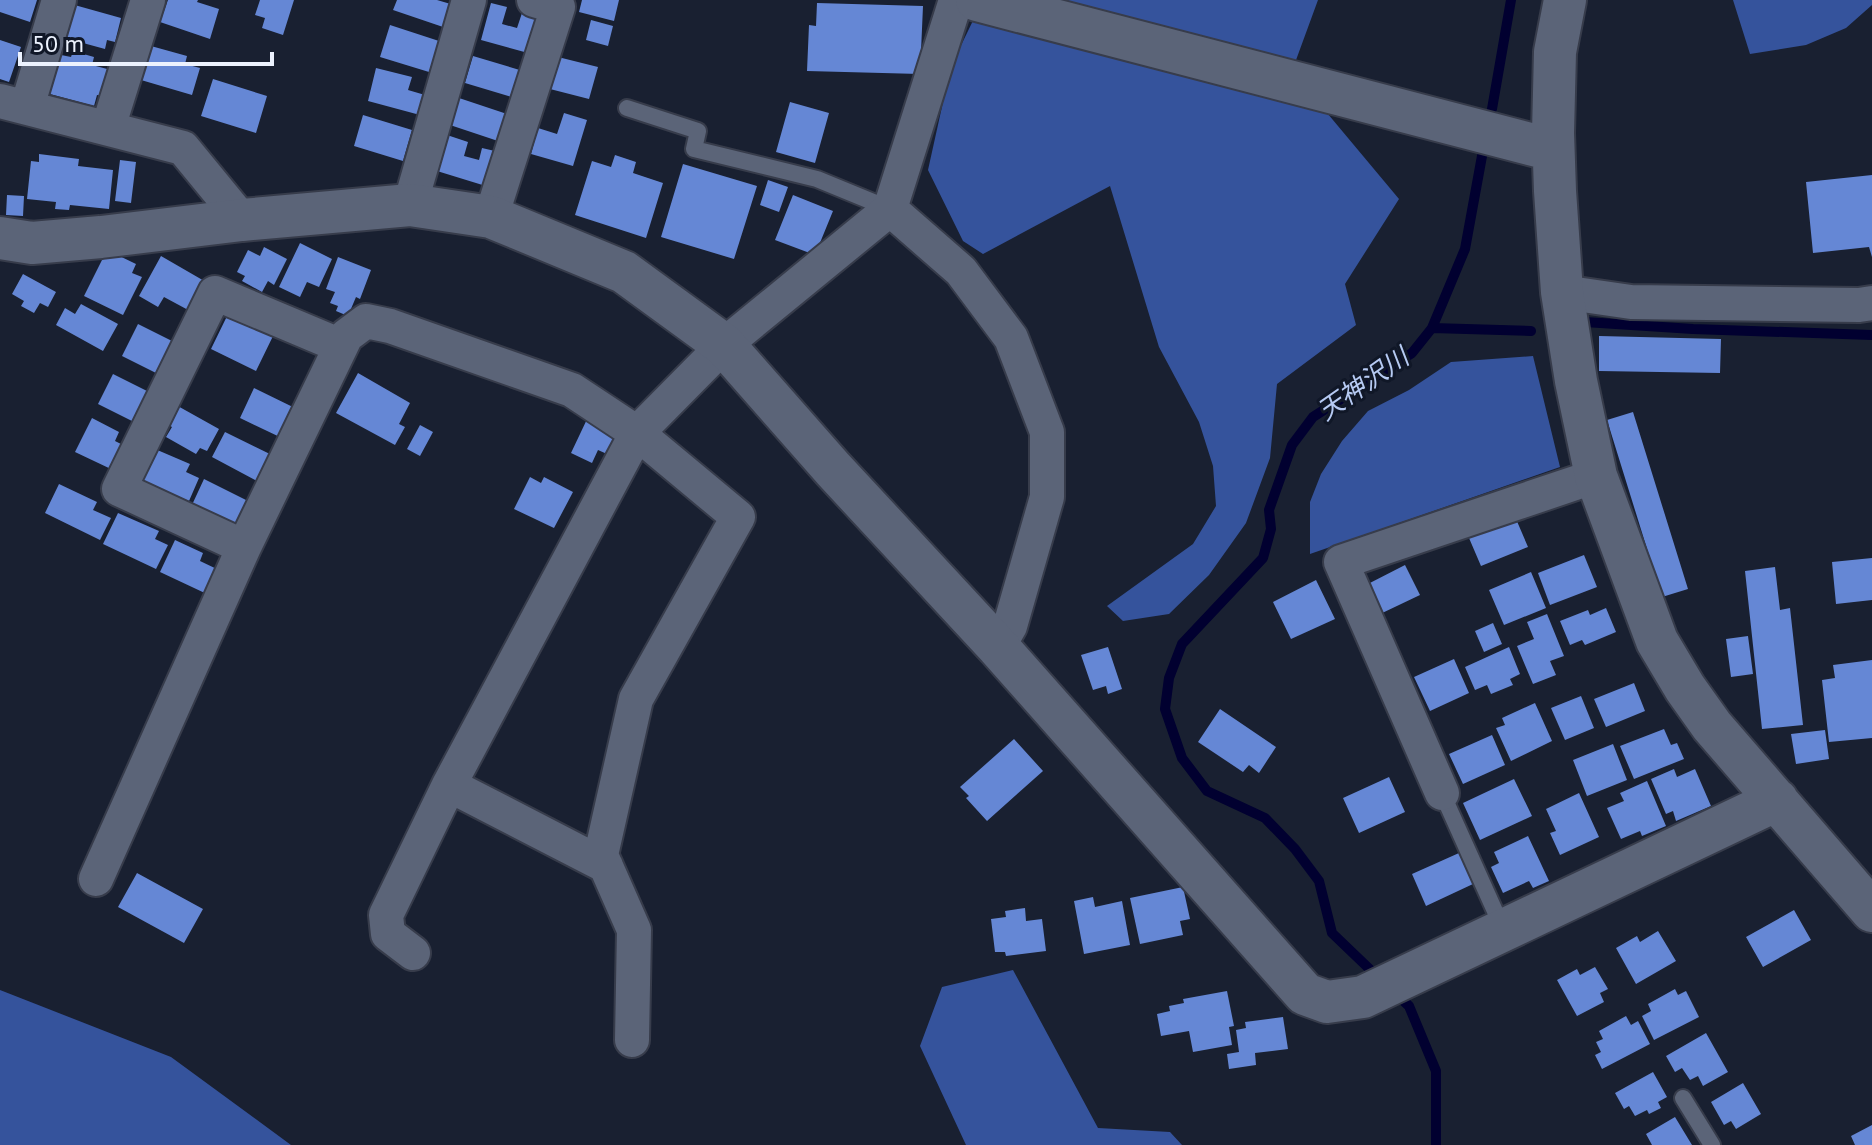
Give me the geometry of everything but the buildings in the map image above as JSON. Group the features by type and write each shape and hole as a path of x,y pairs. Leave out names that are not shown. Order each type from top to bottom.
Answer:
{"street":[{"path":"59,0 13,104 183,148 242,220"},
{"path":"108,128 148,0"},
{"path":"410,205 469,0"},
{"path":"491,217 558,7 534,0"},
{"path":"413,953 388,934 386,915 449,785 637,433 724,345 890,209 956,0"},
{"path":"977,0 1553,150"},
{"path":"1565,0 1555,52 1553,150 1562,292 1576,381 1596,476 1657,641 1685,688 1712,726 1872,911"},
{"path":"0,238 46,242 410,205 491,217 624,272 724,345 833,469 998,647 1305,994 1327,1002 1363,997 1777,800"},
{"path":"890,209 961,271 1011,338 1047,432 1047,497 1010,626 998,647"},
{"path":"1562,292 1631,302 1872,303"},
{"path":"244,547 119,489 215,293 341,346"},
{"path":"96,879 244,547 346,336 366,321 390,326 572,390 637,433 738,517 636,699 601,855 634,930 632,1040"},
{"path":"1442,793 1341,562 1596,476"},
{"path":"449,785 606,866"}],"lane":[{"path":"627,108 698,131 694,149 817,179 890,209"},
{"path":"1442,793 1504,931"},
{"path":"1683,1098 1712,1145"}],"shaded area":[{"path":"983,0 1318,0 1292,71 1399,199 1345,284 1356,325 1277,384 1270,458 1246,523 1209,575 1169,614 1123,621 1107,606 1193,544 1216,506 1213,466 1199,422 1159,347 1110,186 983,254 963,241 928,170 951,66"},
{"path":"1733,0 1872,0 1872,5 1846,28 1806,45 1750,54"},
{"path":"1533,356 1560,467 1310,554 1310,502 1321,474 1342,441 1368,411 1409,390 1451,362"},
{"path":"1013,970 1098,1128 1170,1132 1182,1145 966,1145 920,1046 942,987"},
{"path":"0,990 171,1057 291,1145 0,1145"}],"waterway":[{"name":"天神沢川","path":"1492,109 1511,0"},
{"name":"天神沢川","path":"1381,980 1332,933 1319,881 1295,849 1265,818 1207,791 1182,758 1165,709 1169,678 1182,644 1263,558 1271,529 1269,510 1292,445 1313,417 1412,353 1432,328 1465,249 1482,156"},
{"path":"1585,322 1872,335"},
{"path":"1432,328 1531,331"},
{"name":"天神沢川","path":"1395,993 1409,1006 1436,1071 1436,1145"}]}
